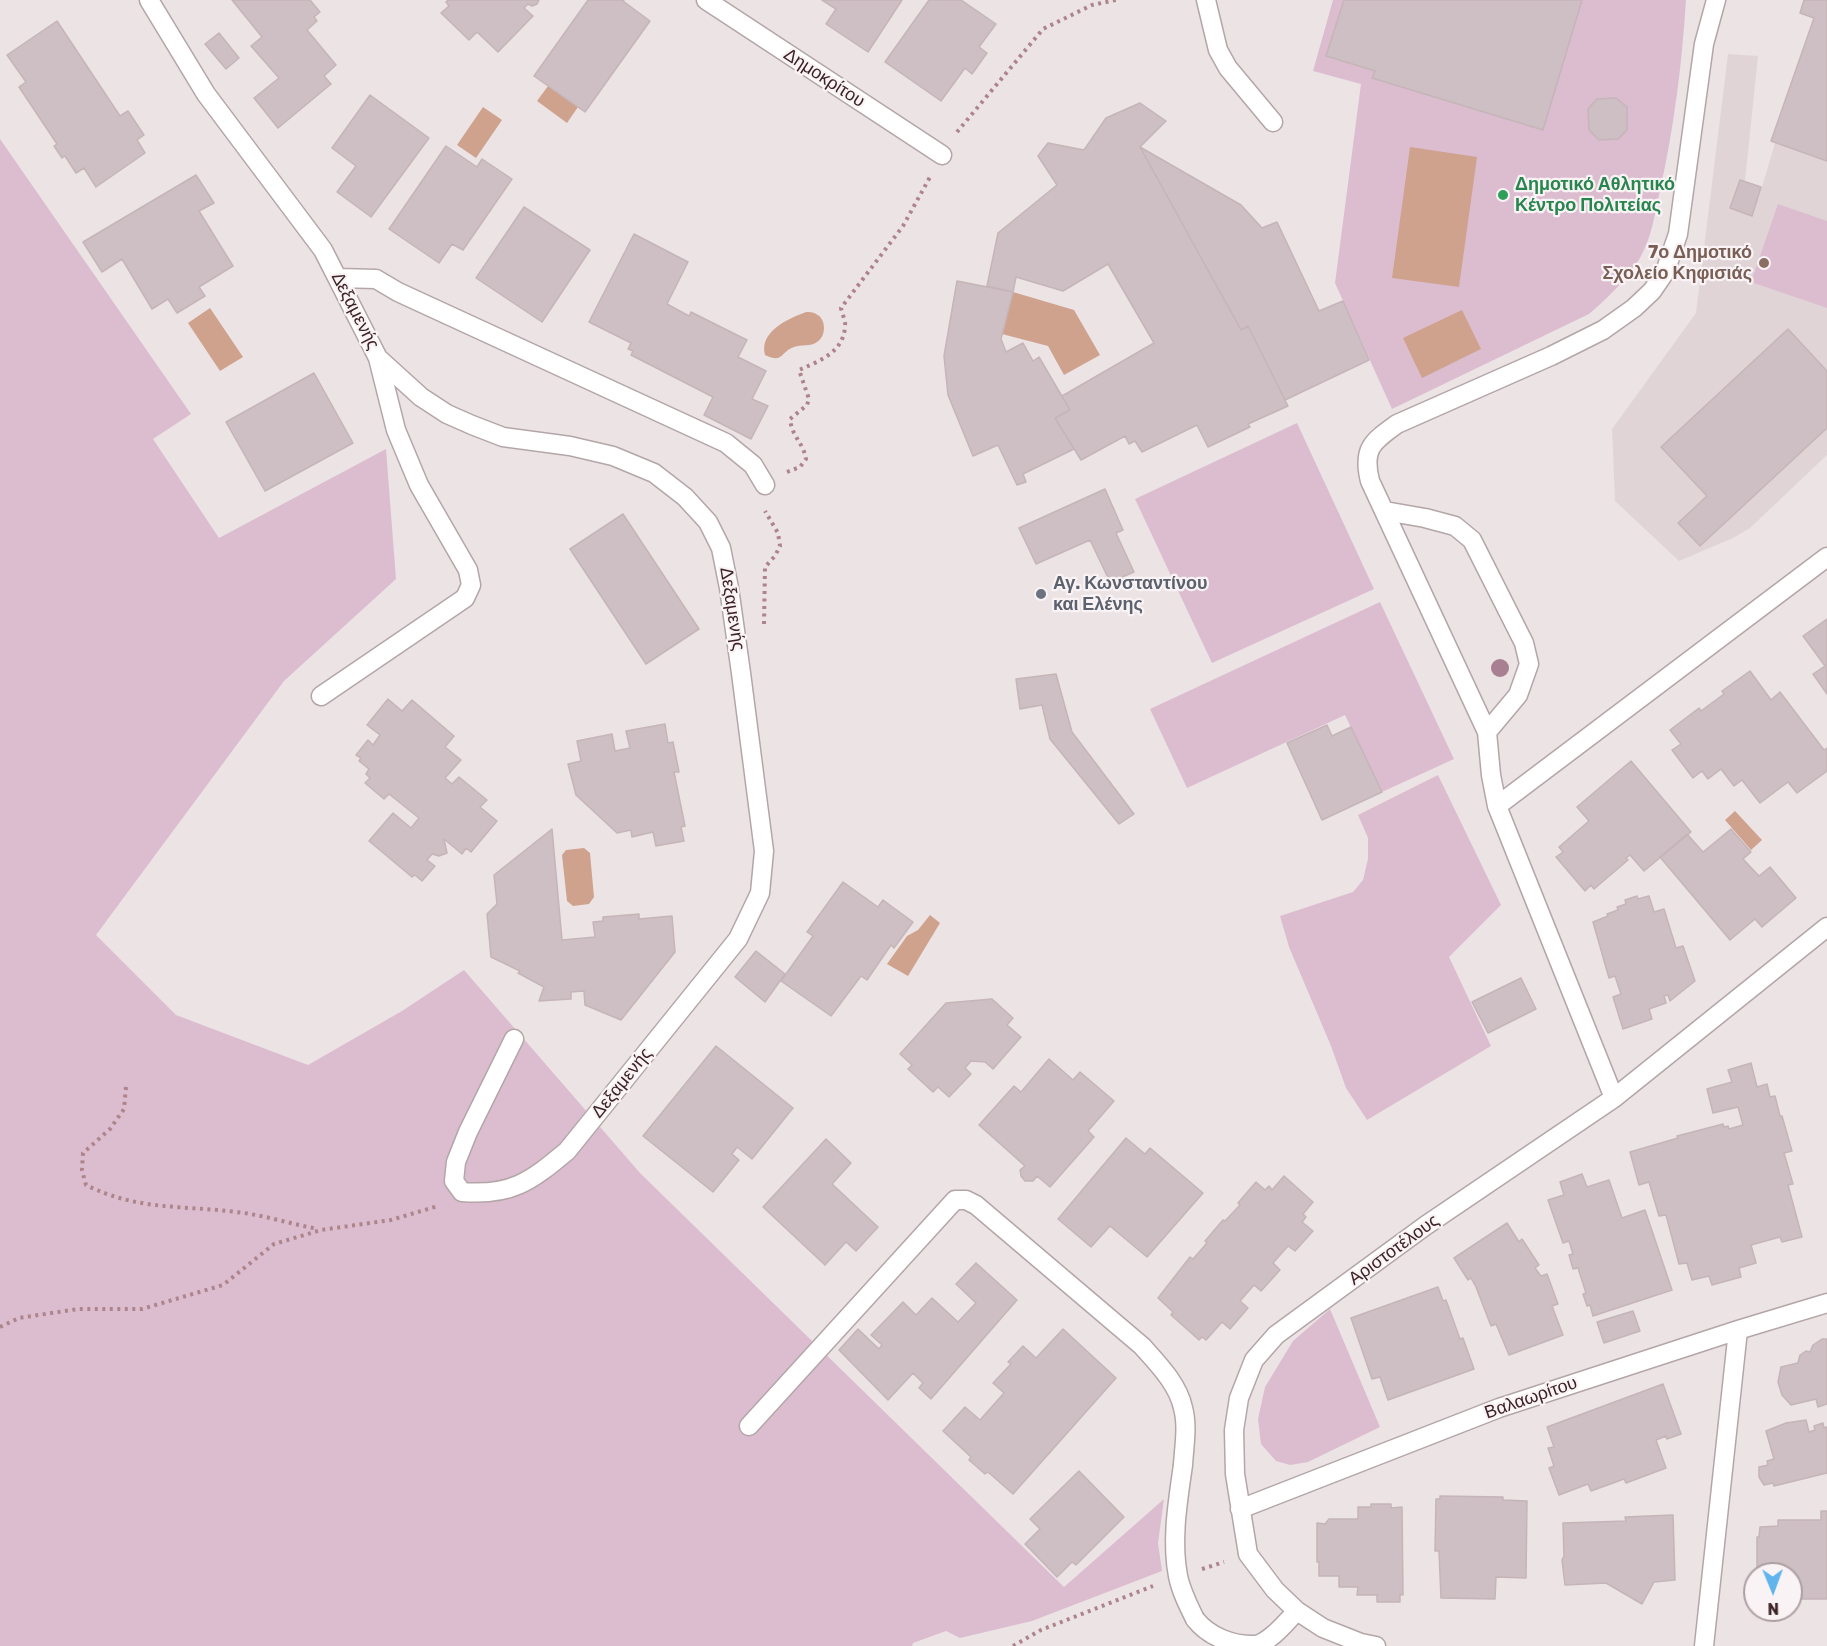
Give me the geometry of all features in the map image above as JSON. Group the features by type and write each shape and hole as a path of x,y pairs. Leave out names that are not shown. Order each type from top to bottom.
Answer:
{"street":[{"name":"Δεξαμενής","path":"148,0 206,94 323,250 378,357 421,397 447,414 503,437 570,446 613,456 654,474 685,497 708,522 721,548 729,588 764,851 760,893 738,939 567,1151 538,1175 504,1191 462,1192"},
{"name":"Δημοκρίτου","path":"706,0 942,156"},
{"path":"1206,0 1218,50 1227,68 1273,122"},
{"path":"1614,1098 1497,806 1487,732 1370,481 1366,464 1375,439 1397,424 1551,356 1603,330 1634,308 1652,291 1665,272 1678,234 1704,44 1716,0"},
{"path":"338,278 376,279 398,292 726,443 753,465 765,485"},
{"path":"321,696 465,598 471,585 468,570 419,485 396,430 378,357"},
{"path":"1385,511 1455,526 1472,540 1524,643 1529,664 1518,695 1487,732"},
{"path":"1497,806 1827,557"},
{"name":"Αριστοτέλους","path":"1376,1646 1360,1643 1323,1628 1297,1611 1275,1590 1248,1554 1234,1463 1234,1430 1239,1398 1254,1360 1276,1335 1425,1227 1614,1098 1827,927"},
{"path":"462,1192 454,1181 456,1162 468,1132 514,1039"},
{"path":"749,1426 955,1200 966,1200 976,1205 1011,1234 1142,1346 1170,1380 1184,1408 1185,1424 1176,1530 1178,1576 1195,1619 1202,1628 1216,1639 1228,1644 1255,1645 1267,1639 1297,1611"},
{"name":"Βαλαωρίτου","path":"1240,1509 1499,1408 1827,1303"},
{"path":"1704,1646 1738,1330"}],"path":[{"path":"764,626 765,567 780,546 778,533 756,497 758,490 776,477 800,467 806,459 804,448 791,430 790,419 807,405 809,399 799,370 829,357 839,345 846,326 841,308 903,226 960,127 1043,29 1092,5 1116,0"},
{"path":"126,1087 124,1109 110,1129 84,1153 81,1170 86,1185 108,1196 163,1207 237,1212 321,1230"},
{"path":"0,1327 19,1318 78,1309 142,1309 223,1285 274,1244 321,1230 391,1220 440,1205 462,1192"},
{"path":"1201,1569 1248,1554"},
{"path":"1013,1646 1041,1630 1160,1584"}],"shaded area":[{"name":"Δημοτικό Αθλητικό Κέντρο Πολιτείας","path":"1333,0 1686,0 1677,96 1665,167 1648,240 1631,271 1589,314 1392,409 1335,283 1361,84 1313,71"},
{"name":"7ο Δημοτικό Σχολείο Κηφισιάς","path":"1728,54 1758,56 1745,181 1762,187 1775,143 1827,161 1827,455 1750,528 1733,538 1679,561 1615,501 1612,429 1696,313"},
{"path":"548,86 578,107 567,123 537,101"},
{"path":"483,107 502,120 476,158 457,145"},
{"path":"0,139 191,414 153,439 219,538 386,449 396,579 284,681 96,935 176,1015 308,1065 402,1011 464,970 640,1173 1064,1587 1164,1499 1158,1543 1162,1571 1032,1621 960,1638 946,1631 913,1643 912,1646 0,1646"},
{"path":"1410,147 1477,157 1459,287 1392,278"},
{"path":"1778,204 1827,221 1827,308 1751,282"},
{"path":"1013,292 1074,310 1100,355 1064,375 1048,346 1002,334"},
{"path":"210,308 243,357 220,371 188,323"},
{"path":"1462,310 1481,349 1422,378 1403,338"},
{"path":"806,312 815,313 822,319 824,332 820,339 815,344 789,349 778,358 765,355 764,347 770,333 791,318"},
{"path":"1297,423 1374,589 1212,663 1135,499"},
{"path":"1380,602 1454,759 1382,792 1345,715 1187,788 1150,709"},
{"path":"1438,775 1501,905 1449,957 1491,1046 1367,1120 1346,1088 1331,1046 1289,947 1280,916 1353,892 1363,880 1368,859 1368,838 1358,815"},
{"path":"1735,811 1762,840 1751,850 1725,820"},
{"path":"584,848 590,853 594,897 589,904 573,906 567,901 562,855 566,850"},
{"path":"930,915 940,923 908,976 887,964 907,936 918,930"},
{"path":"1330,1309 1380,1427 1308,1462 1290,1465 1276,1461 1261,1444 1258,1419 1265,1387 1293,1341"}],"building":[{"path":"232,0 310,0 320,12 314,17 317,21 307,30 336,65 324,76 331,84 278,128 254,98 279,78 251,46 262,37"},
{"path":"448,0 539,0 537,4 532,6 528,4 524,8 533,16 498,52 477,32 469,40 441,13 449,6 446,2"},
{"path":"588,0 624,0 650,21 585,112 534,76"},
{"path":"822,0 902,0 868,52 826,24 836,9"},
{"path":"929,0 961,0 996,24 979,47 987,53 972,74 965,68 941,101 885,62"},
{"path":"1344,0 1582,0 1543,130 1372,78 1375,71 1326,56"},
{"path":"1804,0 1827,0 1827,161 1771,141 1814,18 1800,13"},
{"path":"57,21 120,116 128,111 144,135 137,140 145,153 96,187 84,168 76,173 65,156 62,158 54,146 57,144 19,87 26,82 7,55"},
{"path":"219,33 239,58 226,69 205,44"},
{"path":"370,95 429,138 371,217 337,192 356,166 332,148"},
{"path":"1616,98 1627,107 1627,130 1618,139 1599,140 1589,130 1588,109 1597,99"},
{"path":"1140,103 1166,121 1140,147 1241,330 1248,326 1288,406 1248,424 1250,427 1208,447 1197,425 1142,452 1135,441 1129,444 1125,436 1081,460 1055,418 1070,410 1062,396 1154,343 1108,264 1063,291 1016,277 1013,292 987,286 998,233 1057,185 1038,156 1048,143 1084,150 1106,118"},
{"path":"446,146 477,167 482,159 512,179 463,250 452,244 439,263 389,229"},
{"path":"1140,147 1241,205 1262,228 1277,222 1319,311 1343,301 1369,360 1285,400 1248,326 1241,330"},
{"path":"196,175 214,203 199,211 233,266 199,287 205,296 177,313 168,299 152,309 122,259 102,272 83,242"},
{"path":"1740,180 1761,187 1752,216 1730,208"},
{"path":"524,207 590,250 542,322 476,278"},
{"path":"634,234 688,262 667,304 689,316 691,312 747,340 738,357 766,371 752,399 768,406 751,439 704,415 713,397 631,355 633,351 628,349 631,343 589,322"},
{"path":"957,281 1013,292 1001,339 1006,352 1023,343 1033,361 1039,357 1070,410 1055,418 1074,449 1023,474 1026,482 1017,485 998,445 973,456 948,395 944,356"},
{"path":"1788,329 1827,371 1827,428 1700,546 1678,523 1707,496 1661,447"},
{"path":"314,373 353,443 265,491 226,422"},
{"path":"1105,489 1123,530 1116,533 1134,572 1110,582 1090,540 1036,564 1019,528"},
{"path":"623,514 699,629 646,664 570,549"},
{"path":"1827,619 1827,694 1813,674 1825,666 1803,636"},
{"path":"1750,671 1771,700 1780,692 1824,750 1827,748 1827,771 1797,793 1788,782 1760,803 1742,780 1734,786 1721,769 1708,779 1702,771 1693,778 1672,750 1681,744 1670,730 1699,708 1701,711 1724,694 1722,691"},
{"path":"1056,674 1072,732 1134,814 1119,824 1050,739 1042,705 1020,709 1016,679"},
{"path":"388,699 402,711 412,700 454,736 445,747 461,760 445,778 452,784 459,777 487,800 480,807 497,821 471,852 466,848 462,854 444,839 447,853 439,856 432,854 427,860 435,866 422,881 415,875 412,877 369,841 393,813 411,828 419,818 389,794 384,799 365,783 370,778 366,774 369,769 359,761 361,758 356,755 368,740 373,745 380,735 367,725"},
{"path":"665,724 668,743 673,742 679,772 674,772 685,826 681,827 684,841 656,846 653,832 632,837 631,830 617,833 576,795 568,764 581,761 577,741 612,734 615,751 630,748 626,731"},
{"path":"1327,725 1332,736 1351,727 1382,792 1322,820 1287,743"},
{"path":"1631,761 1691,832 1644,871 1630,855 1626,858 1628,860 1594,889 1591,885 1585,891 1556,857 1563,852 1559,847 1589,821 1577,807"},
{"path":"552,829 562,940 595,937 593,922 603,921 603,917 639,914 639,919 672,916 675,952 621,1020 585,1005 584,991 571,992 571,999 539,1001 544,987 518,973 520,971 491,957 487,914 497,904 494,875"},
{"path":"1731,829 1751,852 1743,859 1759,876 1770,867 1796,898 1762,927 1755,919 1730,940 1660,857 1687,834 1703,852"},
{"path":"843,882 878,907 883,900 913,922 894,948 891,945 867,980 861,976 831,1016 781,981 813,936 807,932"},
{"path":"1637,896 1638,899 1649,896 1654,912 1664,909 1676,948 1683,946 1695,981 1670,1001 1668,995 1664,996 1666,1003 1649,1009 1652,1019 1623,1029 1613,997 1621,994 1615,976 1609,978 1593,922 1618,910 1617,907 1626,904 1625,900"},
{"path":"756,951 785,974 765,1002 735,977"},
{"path":"1521,978 1536,1009 1488,1033 1472,1002"},
{"path":"992,999 1013,1018 1007,1025 1021,1037 993,1069 985,1062 971,1061 965,1068 971,1074 949,1097 938,1087 933,1092 908,1069 912,1065 900,1054 946,1003"},
{"path":"716,1046 793,1108 752,1159 737,1147 732,1154 739,1160 713,1192 643,1136"},
{"path":"1049,1059 1073,1080 1080,1072 1114,1101 1088,1131 1094,1137 1050,1187 1037,1176 1033,1181 1025,1181 1020,1170 1025,1166 979,1125 1014,1086 1021,1092"},
{"path":"1751,1063 1757,1087 1767,1084 1770,1097 1775,1096 1780,1116 1782,1116 1792,1151 1784,1153 1793,1184 1788,1185 1802,1237 1782,1242 1780,1237 1751,1245 1756,1263 1739,1268 1741,1277 1712,1285 1709,1276 1692,1280 1687,1263 1679,1264 1666,1215 1659,1216 1649,1182 1639,1185 1630,1152 1723,1124 1729,1129 1743,1125 1738,1107 1713,1113 1707,1089 1732,1082 1728,1070"},
{"path":"1126,1138 1145,1154 1150,1148 1203,1193 1147,1257 1110,1226 1091,1247 1058,1219"},
{"path":"826,1139 851,1163 832,1184 878,1227 856,1251 846,1242 825,1265 763,1207"},
{"path":"1582,1174 1587,1187 1609,1180 1622,1218 1645,1210 1672,1290 1593,1316 1590,1305 1587,1306 1583,1294 1586,1293 1578,1268 1573,1269 1569,1255 1573,1254 1569,1241 1563,1243 1548,1200 1564,1195 1560,1182"},
{"path":"1284,1176 1313,1202 1303,1214 1306,1217 1302,1222 1313,1231 1295,1251 1288,1246 1273,1263 1280,1270 1261,1291 1254,1285 1240,1301 1248,1308 1230,1329 1222,1322 1206,1340 1202,1337 1199,1340 1171,1315 1173,1312 1158,1298 1190,1257 1193,1259 1223,1220 1225,1221 1240,1205 1238,1203 1256,1182 1265,1190 1269,1186 1272,1190"},
{"path":"1507,1223 1519,1242 1522,1239 1539,1265 1535,1268 1541,1276 1547,1274 1558,1304 1552,1306 1563,1335 1509,1355 1496,1324 1491,1326 1471,1278 1468,1280 1454,1258"},
{"path":"976,1263 1017,1300 931,1399 919,1388 923,1383 913,1373 888,1400 839,1350 858,1329 879,1349 882,1345 871,1335 903,1302 916,1315 932,1298 958,1322 976,1303 956,1284"},
{"path":"1438,1287 1443,1301 1446,1300 1460,1339 1463,1338 1474,1369 1388,1400 1380,1377 1372,1379 1351,1318"},
{"path":"1633,1311 1640,1331 1604,1343 1597,1322"},
{"path":"1063,1329 1116,1378 1013,1494 988,1472 985,1474 969,1460 971,1457 943,1431 965,1407 980,1420 1004,1393 993,1383 1011,1364 1008,1362 1023,1346 1036,1358"},
{"path":"1822,1339 1827,1339 1827,1404 1818,1407 1816,1399 1791,1405 1782,1395 1778,1382 1781,1367 1798,1363 1800,1355 1806,1351 1810,1352 1813,1345"},
{"path":"1663,1384 1681,1434 1656,1440 1666,1468 1626,1483 1624,1479 1591,1491 1588,1484 1559,1495 1549,1468 1554,1466 1548,1448 1554,1447 1547,1427"},
{"path":"1806,1420 1809,1432 1815,1430 1814,1426 1823,1423 1824,1428 1827,1427 1827,1473 1774,1486 1773,1483 1764,1485 1759,1477 1759,1467 1768,1465 1767,1461 1774,1459 1766,1431 1786,1423"},
{"path":"1079,1471 1124,1517 1076,1565 1072,1562 1057,1577 1025,1544 1040,1529 1030,1519"},
{"path":"1440,1496 1503,1497 1503,1500 1527,1501 1526,1578 1496,1577 1495,1599 1441,1598 1439,1551 1435,1551 1436,1499 1440,1499"},
{"path":"1371,1504 1391,1504 1391,1508 1402,1507 1403,1595 1400,1594 1400,1602 1377,1602 1377,1595 1357,1595 1358,1587 1339,1587 1339,1576 1319,1576 1317,1523 1325,1524 1329,1519 1358,1519 1358,1507 1371,1507"},
{"path":"1821,1511 1827,1511 1827,1599 1803,1599 1803,1562 1757,1562 1757,1537 1759,1537 1760,1527 1778,1526 1778,1520 1821,1520"},
{"path":"1673,1515 1675,1580 1654,1582 1642,1604 1606,1583 1565,1585 1562,1560 1564,1556 1563,1523 1626,1521 1625,1517"}],"place":[{"name":"Δημοτικό Αθλητικό Κέντρο Πολιτείας","path":"1503,195"},
{"name":"7ο Δημοτικό Σχολείο Κηφισιάς","path":"1764,263"},
{"name":"Αγ. Κωνσταντίνου και Ελένης","path":"1041,594"}]}
